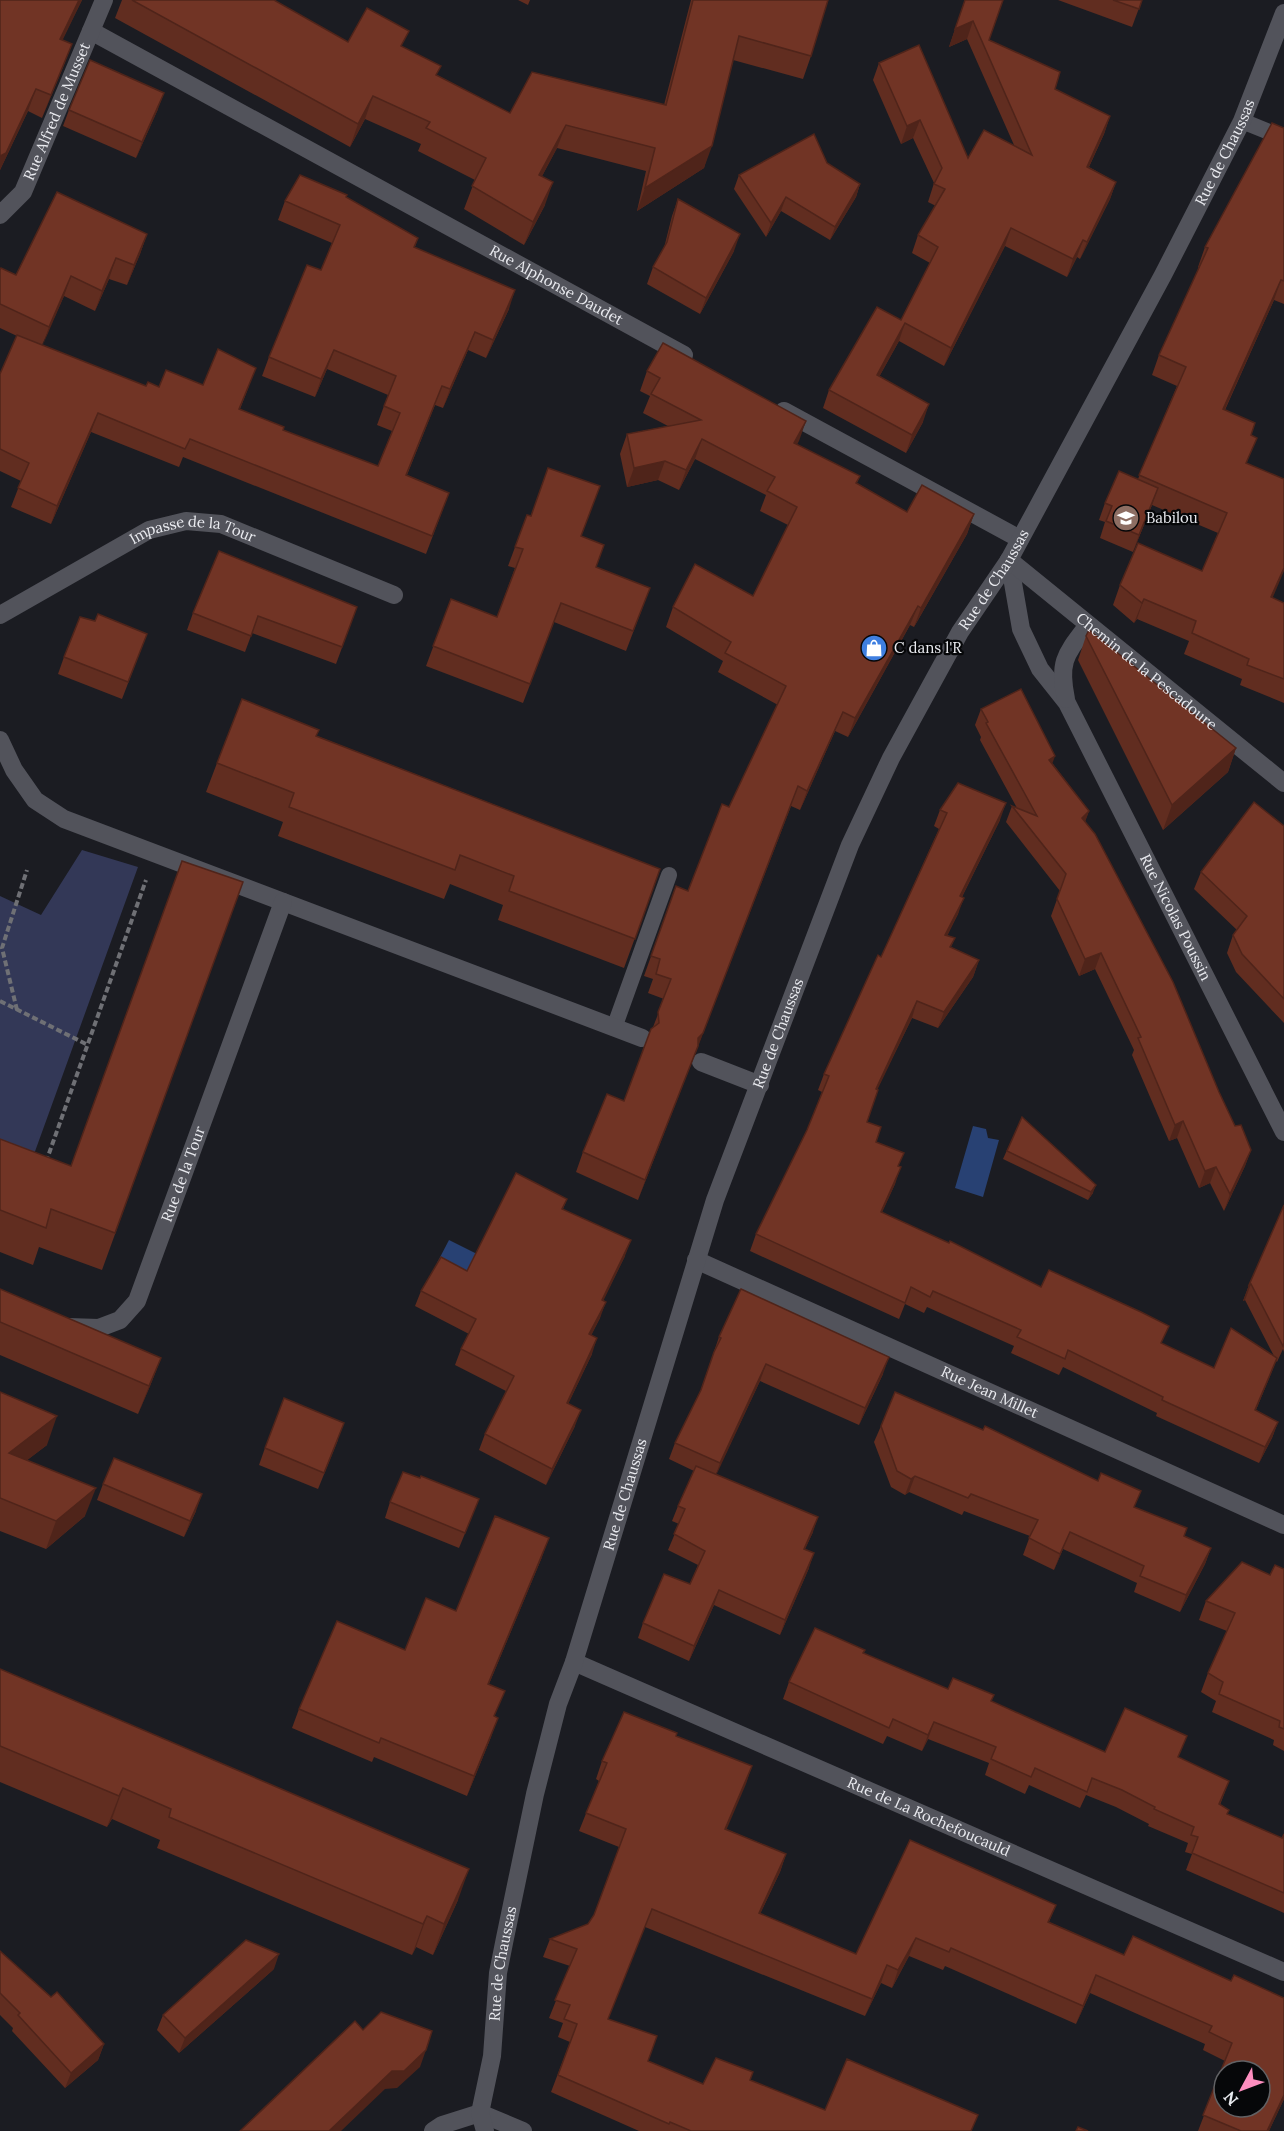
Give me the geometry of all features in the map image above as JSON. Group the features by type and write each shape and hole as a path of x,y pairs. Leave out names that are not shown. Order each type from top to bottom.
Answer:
{"street":[{"name":"Rue Alfred de Musset","path":"0,215 23,192 104,0"},
{"name":"Rue de Chaussas","path":"485,2131 480,2113 492,2056 498,1973 535,1794 558,1704 574,1662 716,1200 849,845 891,758 960,632 1009,560 1163,274 1242,121 1284,13"},
{"name":"Rue Alphonse Daudet","path":"91,31 695,361"},
{"path":"768,402 1020,539"},
{"name":"Impasse de la Tour","path":"0,615 149,530 186,521 220,524 394,595"},
{"name":"Chemin de la Pescadoure","path":"1009,560 1284,783"},
{"name":"Rue Nicolas Poussin","path":"1009,560 1021,629 1040,669 1067,703 1284,1132"},
{"name":"Rue Nicolas Poussin","path":"1067,703 1062,677 1065,656 1088,625"},
{"path":"0,740 14,770 34,800 64,819 642,1038"},
{"name":"Rue de la Tour","path":"48,1319 68,1327 99,1328 120,1320 137,1301 283,902"},
{"path":"701,1062 759,1085"},
{"name":"Rue Jean Millet","path":"696,1260 1284,1525"},
{"name":"Rue de La Rochefoucauld","path":"574,1662 1284,1972"},
{"path":"433,2131 442,2125 480,2113 523,2131"}],"lane":[{"path":"1242,121 1284,138"},
{"path":"614,1028 669,875"}],"path":[{"path":"45,1166 155,854"},
{"path":"17,1010 2,948 27,870"},
{"path":"0,1001 88,1045"}],"shaded area":[{"path":"82,850 138,867 33,1157 0,1145 0,896 41,915"},
{"path":"973,1126 986,1129 988,1138 999,1140 983,1197 955,1188"},
{"path":"449,1240 497,1264 486,1287 437,1263"}],"building":[{"path":"0,0 79,0 60,39 72,44 51,95 36,89 6,153 0,156"},
{"path":"132,0 274,0 348,42 367,8 409,31 401,46 441,66 436,75 510,113 532,72 666,105 693,0 828,0 811,56 739,36 712,146 645,188 655,148 566,125 539,175 553,182 533,222 472,186 486,158 426,128 430,122 373,96 358,124"},
{"path":"965,0 1003,0 989,40 1060,72 1055,89 1110,116 1087,167 1116,182 1087,242 1083,240 1073,259 1011,228 951,348 905,323 877,375 929,404 912,435 829,390 877,307 901,320 938,247 918,235 945,189 934,184 942,168 920,120 907,126 879,63 919,45 968,158 984,130 1032,155 973,21 955,29"},
{"path":"1113,0 1142,0 1139,9"},
{"path":"90,60 164,93 142,142 69,110"},
{"path":"1272,123 1284,128 1284,281 1281,280 1223,409 1255,423 1251,435 1257,438 1246,463 1284,479 1284,568 1271,597 1284,603 1284,679 1247,665 1249,659 1192,633 1196,621 1144,599 1142,603 1120,585 1138,543 1202,571 1227,513 1139,475 1186,367 1159,355 1208,248 1205,247"},
{"path":"814,134 827,163 860,184 835,227 786,197 771,223 739,175"},
{"path":"300,175 347,195 346,197 418,238 414,247 515,290 493,340 475,332 450,389 442,386 406,475 449,493 432,536 190,439 185,449 98,413 57,506 18,488 29,463 0,449 0,374 17,335 146,386 148,382 159,387 166,370 203,385 218,349 256,368 239,409 284,427 283,430 378,466 400,413 384,406 396,376 334,350 321,379 269,357 307,265 321,270 340,225 285,201"},
{"path":"57,192 147,234 134,265 116,258 102,291 71,276 49,327 0,304 0,270 1,268 16,275"},
{"path":"678,199 740,234 706,298 653,267 667,242"},
{"path":"663,343 806,421 794,443 860,476 856,483 907,512 922,485 974,514 921,608 918,606 855,718 843,712 807,791 798,786 703,1033 698,1038 698,1046 645,1180 583,1152 607,1094 624,1101 651,1029 659,1023 658,1012 671,979 656,974 660,959 651,956 676,886 688,891 722,804 729,807 786,686 725,653 731,642 673,607 695,564 753,596 797,507 767,491 775,477 702,439 686,470 665,461 634,468 627,434 701,420 651,394 660,378 647,371"},
{"path":"548,468 600,486 581,536 604,545 596,567 650,588 633,631 561,603 530,684 433,646 451,599 497,617 523,549 515,547 527,515 531,516"},
{"path":"1119,471 1158,488 1139,535 1106,521 1112,506 1105,503"},
{"path":"219,551 357,607 342,647 258,616 251,636 193,613"},
{"path":"98,614 147,634 128,682 64,657 80,617 95,621"},
{"path":"1089,630 1236,748 1172,805 1086,636"},
{"path":"1021,689 1055,756 1049,760 1089,811 1082,818 1095,834 1173,982 1235,1126 1241,1125 1251,1150 1230,1194 1216,1167 1205,1171 1183,1121 1175,1125 1138,1038 1141,1037 1101,953 1085,959 1057,899 1066,874 1012,806 1037,816 986,723 988,722 981,709"},
{"path":"242,699 319,730 316,736 660,869 635,939 509,891 514,876 460,855 455,870 289,807 294,793 217,763"},
{"path":"958,783 1006,803 960,896 964,898 945,935 955,938 950,947 979,960 944,1012 917,1001 876,1089 878,1090 867,1122 881,1127 876,1142 904,1153 898,1166 901,1167 881,1212 949,1243 950,1241 1041,1287 1049,1270 1141,1312 1169,1326 1161,1343 1214,1368 1231,1328 1277,1358 1255,1410 1278,1422 1265,1447 1162,1400 1163,1397 1068,1350 1065,1359 1017,1337 1021,1330 933,1291 930,1297 911,1287 905,1303 756,1234 807,1130 829,1076 824,1074 878,955 881,957 947,813 940,810"},
{"path":"1254,802 1284,826 1284,999 1242,954 1233,935 1247,916 1201,872"},
{"path":"182,861 243,882 115,1233 51,1209 46,1228 0,1210 0,1139 71,1166"},
{"path":"1022,1117 1096,1185 1091,1192 1007,1151"},
{"path":"516,1173 567,1199 562,1209 631,1240 602,1300 606,1302 589,1334 597,1338 567,1403 581,1410 552,1469 485,1434 514,1376 461,1349 476,1319 421,1291 441,1257 467,1271"},
{"path":"1284,1205 1283,1346 1251,1284 1249,1285"},
{"path":"0,1289 161,1358 149,1386 0,1322"},
{"path":"741,1289 889,1357 865,1408 766,1364 720,1463 675,1443 701,1390 721,1338 719,1337"},
{"path":"0,1392 57,1416 9,1453 96,1488 56,1521 0,1498"},
{"path":"895,1392 983,1430 985,1426 1098,1481 1101,1473 1141,1491 1134,1507 1187,1528 1184,1536 1211,1548 1186,1595 1140,1576 1144,1566 1070,1532 1060,1554 1029,1538 1038,1520 971,1494 968,1498 915,1476 911,1479 897,1471 881,1426"},
{"path":"284,1398 344,1423 324,1473 265,1448"},
{"path":"114,1458 202,1494 190,1521 103,1484"},
{"path":"696,1466 818,1517 804,1549 814,1553 785,1620 719,1590 694,1646 643,1623 664,1574 690,1584 705,1551 674,1534 685,1509 678,1506"},
{"path":"403,1472 420,1478 421,1476 479,1499 465,1533 390,1502"},
{"path":"495,1516 549,1538 488,1684 505,1691 494,1716 498,1718 474,1776 381,1738 379,1743 299,1709 337,1621 405,1650 426,1598 456,1611"},
{"path":"1242,1562 1270,1575 1275,1565 1284,1569 1284,1729 1279,1727 1280,1721 1219,1694 1223,1682 1208,1673 1235,1613 1206,1601"},
{"path":"815,1628 865,1650 863,1653 948,1689 953,1678 994,1695 991,1701 1105,1752 1125,1708 1187,1736 1178,1757 1229,1781 1219,1804 1229,1810 1227,1814 1282,1838 1284,1834 1284,1893 1192,1853 1198,1837 1191,1835 1194,1827 1154,1809 1155,1807 1122,1790 1092,1778 1087,1792 1035,1768 1031,1777 991,1759 996,1747 934,1722 928,1735 893,1719 889,1728 789,1682"},
{"path":"0,1669 469,1869 444,1924 427,1916 423,1924 169,1817 171,1809 123,1788 119,1796 0,1746"},
{"path":"624,1712 677,1733 676,1736 752,1766 725,1829 786,1854 759,1913 856,1954 910,1840 1056,1905 1048,1922 1124,1955 1133,1936 1231,1981 1234,1975 1284,1998 1284,2095 1267,2131 1241,2131 1212,2119 1272,2119 1272,2059 1226,2059 1232,2043 1209,2032 1212,2026 1096,1975 1083,2006 951,1948 949,1952 916,1938 898,1970 887,1965 872,1999 652,1909 608,2019 657,2036 648,2061 703,2084 716,2058 753,2072 750,2080 825,2110 847,2059 978,2115 971,2131 691,2131 670,2122 669,2124 558,2075 577,2024 564,2019 570,2005 555,2000 577,1949 550,1939 588,1924 594,1915 626,1829 586,1813 607,1763 602,1761"},
{"path":"246,1940 279,1954 185,2038 163,2015"},
{"path":"0,1951 51,1997 57,1992 104,2044 71,2073 0,1993"},
{"path":"381,2012 432,2031 426,2050 404,2071 392,2071 329,2131 240,2131 355,2021 363,2030"},
{"path":"1212,2093 1212,2119 1203,2115"},
{"path":"1078,2127 1088,2131 1076,2131"}],"place":[{"name":"Babilou","path":"1126,518"},
{"name":"C dans l'R","path":"874,648"}]}
